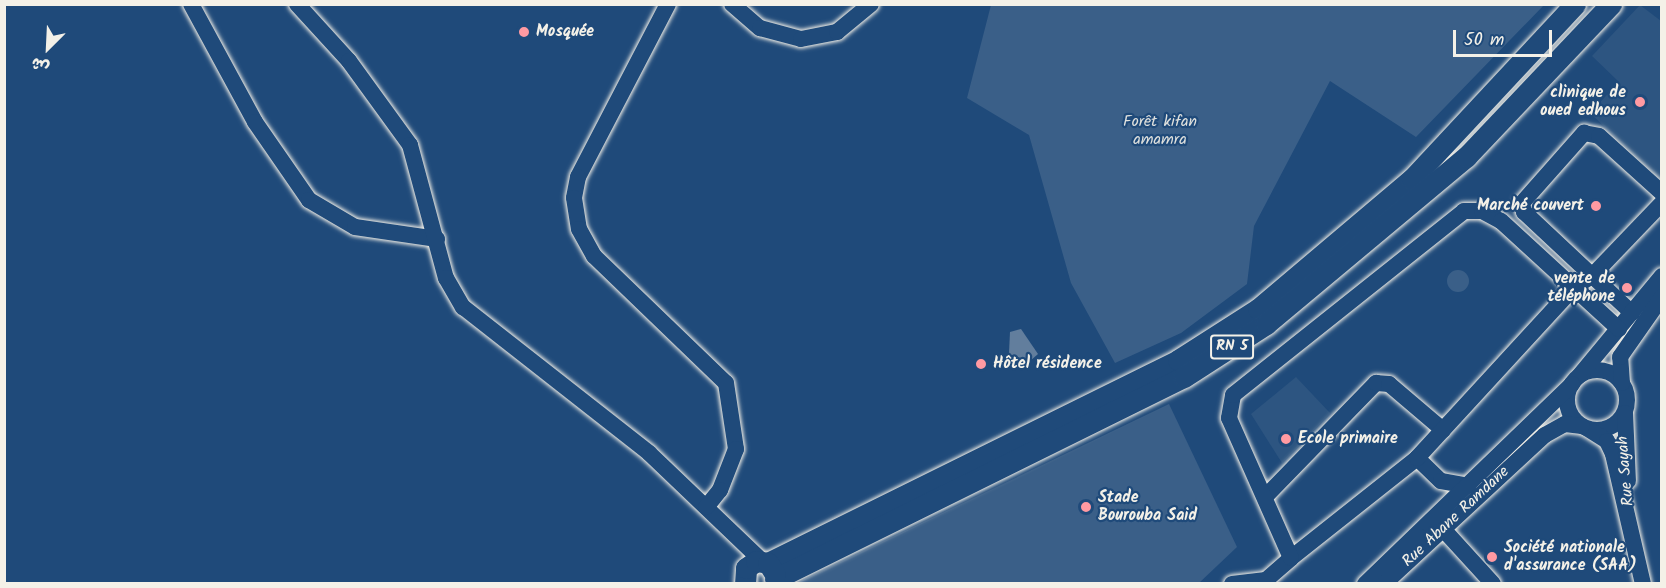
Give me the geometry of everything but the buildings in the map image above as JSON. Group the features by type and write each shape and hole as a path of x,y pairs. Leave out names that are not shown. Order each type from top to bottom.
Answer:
{"main road":[{"name":"RN 5","path":"755,574 1178,360 1258,309 1412,179 1575,4"},
{"name":"RN 5","path":"755,574 1184,377 1266,324 1466,157 1611,4"}],"street":[{"path":"191,4 249,112 309,200 355,227 437,239"},
{"path":"297,4 349,61 410,145 446,278 463,307 649,453 706,507 732,537 755,574"},
{"path":"668,4 578,177 574,198 579,229 594,256 729,391 736,449 725,480 706,507"},
{"path":"732,4 760,28 801,39 837,32 871,4"},
{"path":"1632,313 1524,212 1524,196 1584,133 1599,136 1662,193"},
{"path":"1232,584 1268,582 1291,558 1417,458 1574,287 1592,276 1662,202"},
{"path":"1291,558 1266,496 1228,418 1233,394 1464,211 1482,211 1501,221 1619,329"},
{"path":"1365,584 1469,486 1574,382 1662,276"},
{"path":"1622,383 1600,370 1574,382 1568,404 1585,427 1607,429 1625,413 1620,357 1662,297"},
{"path":"1266,496 1376,383 1389,384 1443,430"},
{"name":"Rue Sayah","path":"1625,413 1630,530"},
{"name":"Rue Abane Ramdane","path":"1384,584 1528,450 1558,426 1585,427"},
{"name":"Rue Sayah","path":"1585,427 1607,441 1613,454 1643,584"},
{"path":"1417,458 1441,481 1469,486"},
{"path":"1441,481 1445,509"},
{"path":"1443,529 1484,580"}],"shaded area":[{"path":"1640,5 1661,21 1661,180 1590,113 1619,82 1592,56"},
{"path":"1021,329 1038,354 1022,368 1009,353 1010,332"},
{"name":"Ecole primaire","path":"1296,377 1330,413 1282,463 1251,414"}],"green space":[{"name":"Forêt kifan amamra","path":"991,4 1544,5 1416,137 1330,81 1254,226 1247,284 1181,333 1115,363 1071,283 1029,135 967,98"},
{"path":"1458,270 1466,273 1469,281 1466,289 1458,292 1450,289 1447,281 1450,273"},
{"name":"Stade Bourouba Said","path":"1169,404 1237,547 1199,583 797,583"}],"place":[{"name":"Mosquée","path":"524,32"},
{"name":"clinique de oued edhous","path":"1640,102"},
{"name":"Marché couvert","path":"1596,206"},
{"name":"vente de téléphone","path":"1627,288"},
{"name":"Hôtel résidence","path":"981,364"},
{"name":"Ecole primaire","path":"1286,439"},
{"name":"Stade Bourouba Said","path":"1086,507"},
{"name":"Société nationale d'assurance (SAA)","path":"1492,557"}]}
